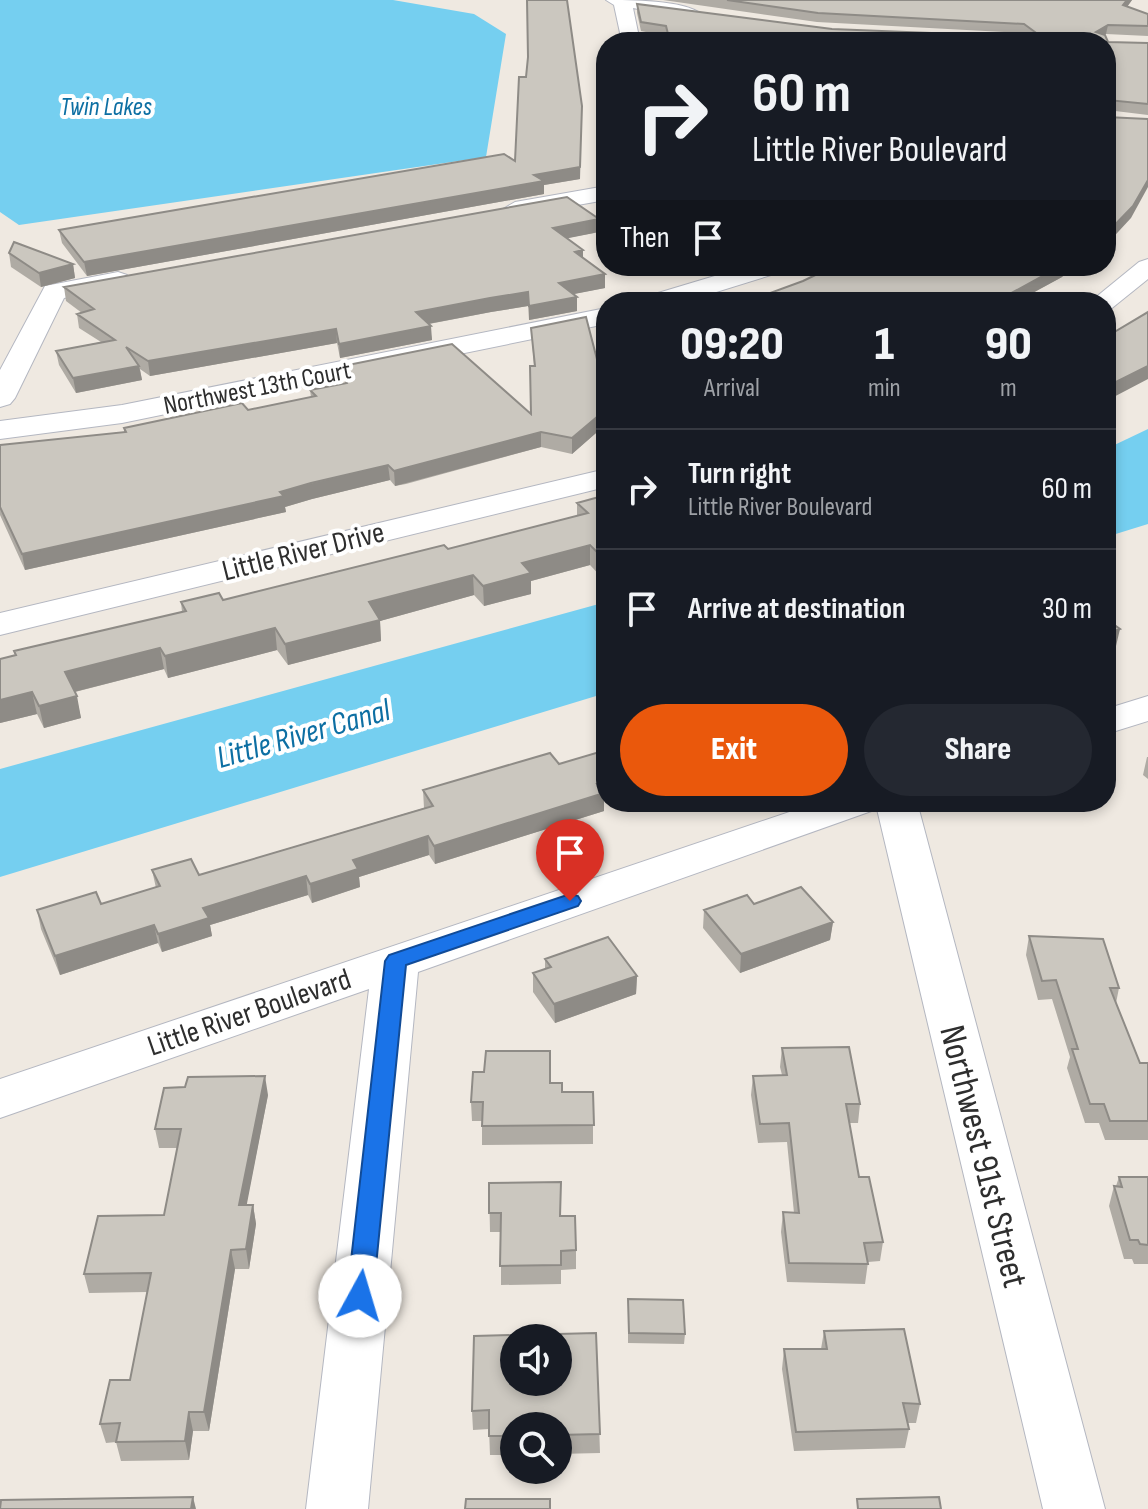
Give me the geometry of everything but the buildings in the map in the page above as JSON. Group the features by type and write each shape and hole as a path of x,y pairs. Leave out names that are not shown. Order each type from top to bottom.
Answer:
{"street":[{"path":"628,32 620,1 716,17"},
{"path":"499,212 596,195"},
{"path":"1116,292 1148,267"},
{"path":"0,398 54,292 146,275"},
{"path":"696,292 745,276"},
{"name":"Northwest 13th Court","path":"0,430 122,414 596,318"},
{"name":"Little River Drive","path":"0,624 596,480"},
{"path":"1116,719 1148,708"},
{"name":"Little River Boulevard","path":"0,1099 832,812"},
{"name":"Northwest 91st Street","path":"899,812 1074,1509"},
{"path":"337,1509 396,961"}],"water":[{"name":"Twin Lakes","path":"0,0 393,0 474,14 506,34 486,157 19,225 0,212"},
{"path":"1148,429 1148,524 1116,534 1116,444"},
{"name":"Little River Canal","path":"596,605 596,696 0,877 0,769"}],"route":[{"path":"360,1296 396,961 570,901"}]}
